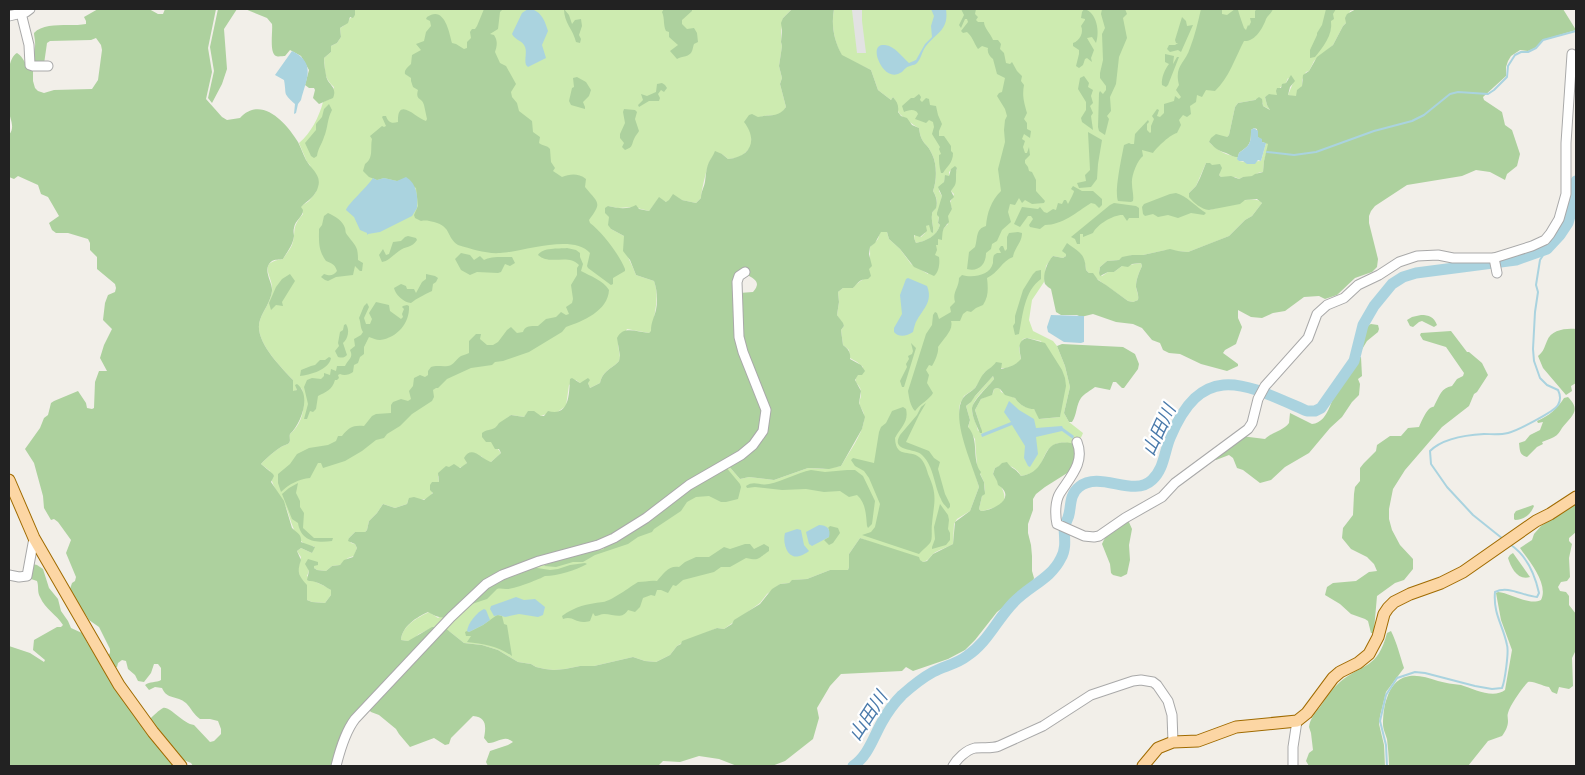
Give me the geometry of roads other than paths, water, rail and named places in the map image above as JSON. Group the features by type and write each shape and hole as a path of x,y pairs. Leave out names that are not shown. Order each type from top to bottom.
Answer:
{"main road":[{"path":"9,480 34,538 119,685 153,732 181,766"},
{"path":"1143,766 1158,748 1173,742 1198,741 1236,727 1297,721 1308,713 1333,678 1369,654 1375,645 1384,614 1388,608 1402,597 1455,576 1486,557 1536,521 1576,497"}],"street":[{"path":"9,16 28,10 39,9"},
{"path":"28,10 30,65 48,66"},
{"path":"1077,442 1080,450 1079,461 1060,494 1056,516 1057,524 1088,537 1099,536 1124,518 1162,497 1175,483 1248,428 1252,423 1258,399 1265,386 1308,338 1317,314 1327,305 1344,298 1363,282 1406,259 1417,256 1438,255 1453,258 1494,259 1544,240 1559,219 1566,194 1566,144 1572,54"},
{"path":"1494,259 1497,273"},
{"path":"336,766 340,751 355,719 451,617 486,584 502,575 538,561 598,545 624,533 689,485 748,451 759,438 765,424 766,410 738,337 737,282 738,276 745,272"},
{"path":"9,575 26,576 34,538"},
{"path":"953,766 956,761 974,749 999,746 1043,726 1091,696 1137,680 1153,682 1160,688 1168,701 1172,715 1173,742"},
{"path":"1294,766 1293,747 1297,721"}],"water":[{"path":"528,9 539,13 548,31 542,45 546,58 528,67 526,65 525,47 512,34 522,13"},
{"path":"931,9 946,9 946,22 944,26 923,50 916,64 893,75 886,72 878,59 878,47 885,45 892,47 909,63 916,60 925,44 932,37 931,26 934,16"},
{"path":"292,51 305,61 308,72 301,100 294,114 295,104 285,91 284,80 275,75"},
{"path":"1254,128 1258,131 1258,137 1262,139 1262,142 1266,143 1261,161 1258,160 1255,164 1247,164 1237,159 1239,153 1249,144 1251,130"},
{"path":"406,177 415,187 417,195 417,208 412,216 380,232 367,235 367,233 360,230 354,217 346,210 350,204 373,178 397,181"},
{"path":"908,278 927,286 929,296 927,304 916,321 913,332 901,336 894,332 894,328 902,314 900,295"},
{"path":"1051,315 1084,316 1084,342 1064,342 1048,332 1047,327"},
{"path":"1009,401 1034,419 1036,428 1062,426 1074,436 1073,439 1062,431 1036,437 1038,454 1030,467 1028,466 1024,458 1025,446 1012,425 982,437 981,434 1011,422 1004,412"},
{"path":"819,525 828,528 829,537 812,546 809,544 806,532"},
{"path":"797,529 801,530 804,545 809,551 795,556 786,549 784,536 785,533"},
{"path":"516,597 524,600 535,599 545,607 543,615 538,617 519,614 505,617 494,616 490,609 491,606"},
{"path":"484,609 490,620 469,632 467,631 473,618"}],"waterway":[{"path":"1267,152 1294,155 1316,152 1374,131 1412,121 1424,115 1450,94 1458,92 1488,94 1507,77 1508,66 1515,55 1536,48 1543,40 1576,31"},
{"name":"山田川","path":"853,766 863,757 886,715 902,695 929,674 963,659 974,650 987,637 1014,602 1046,577 1057,565 1064,550 1064,525 1069,516 1071,501 1079,487 1097,481 1136,486 1144,485 1152,480 1159,471 1170,438 1183,413 1197,397 1212,388 1228,385 1245,387 1307,411 1315,411 1321,408 1354,361 1363,325 1374,306 1392,284 1403,277 1416,273 1516,260 1547,249 1568,223 1574,202 1576,181"},
{"path":"1503,539 1473,515 1447,487 1431,464 1430,451 1441,443 1462,436 1512,432 1543,416 1558,405 1560,401 1558,390 1547,385 1540,378 1534,361 1533,349 1538,292 1536,285 1540,260 1547,249"},
{"path":"1387,766 1386,745 1380,721 1386,695 1397,678 1415,672 1475,686 1492,689 1502,688 1507,648 1495,607 1495,592 1510,590 1537,597 1539,593 1530,566 1517,549 1511,545"}]}
